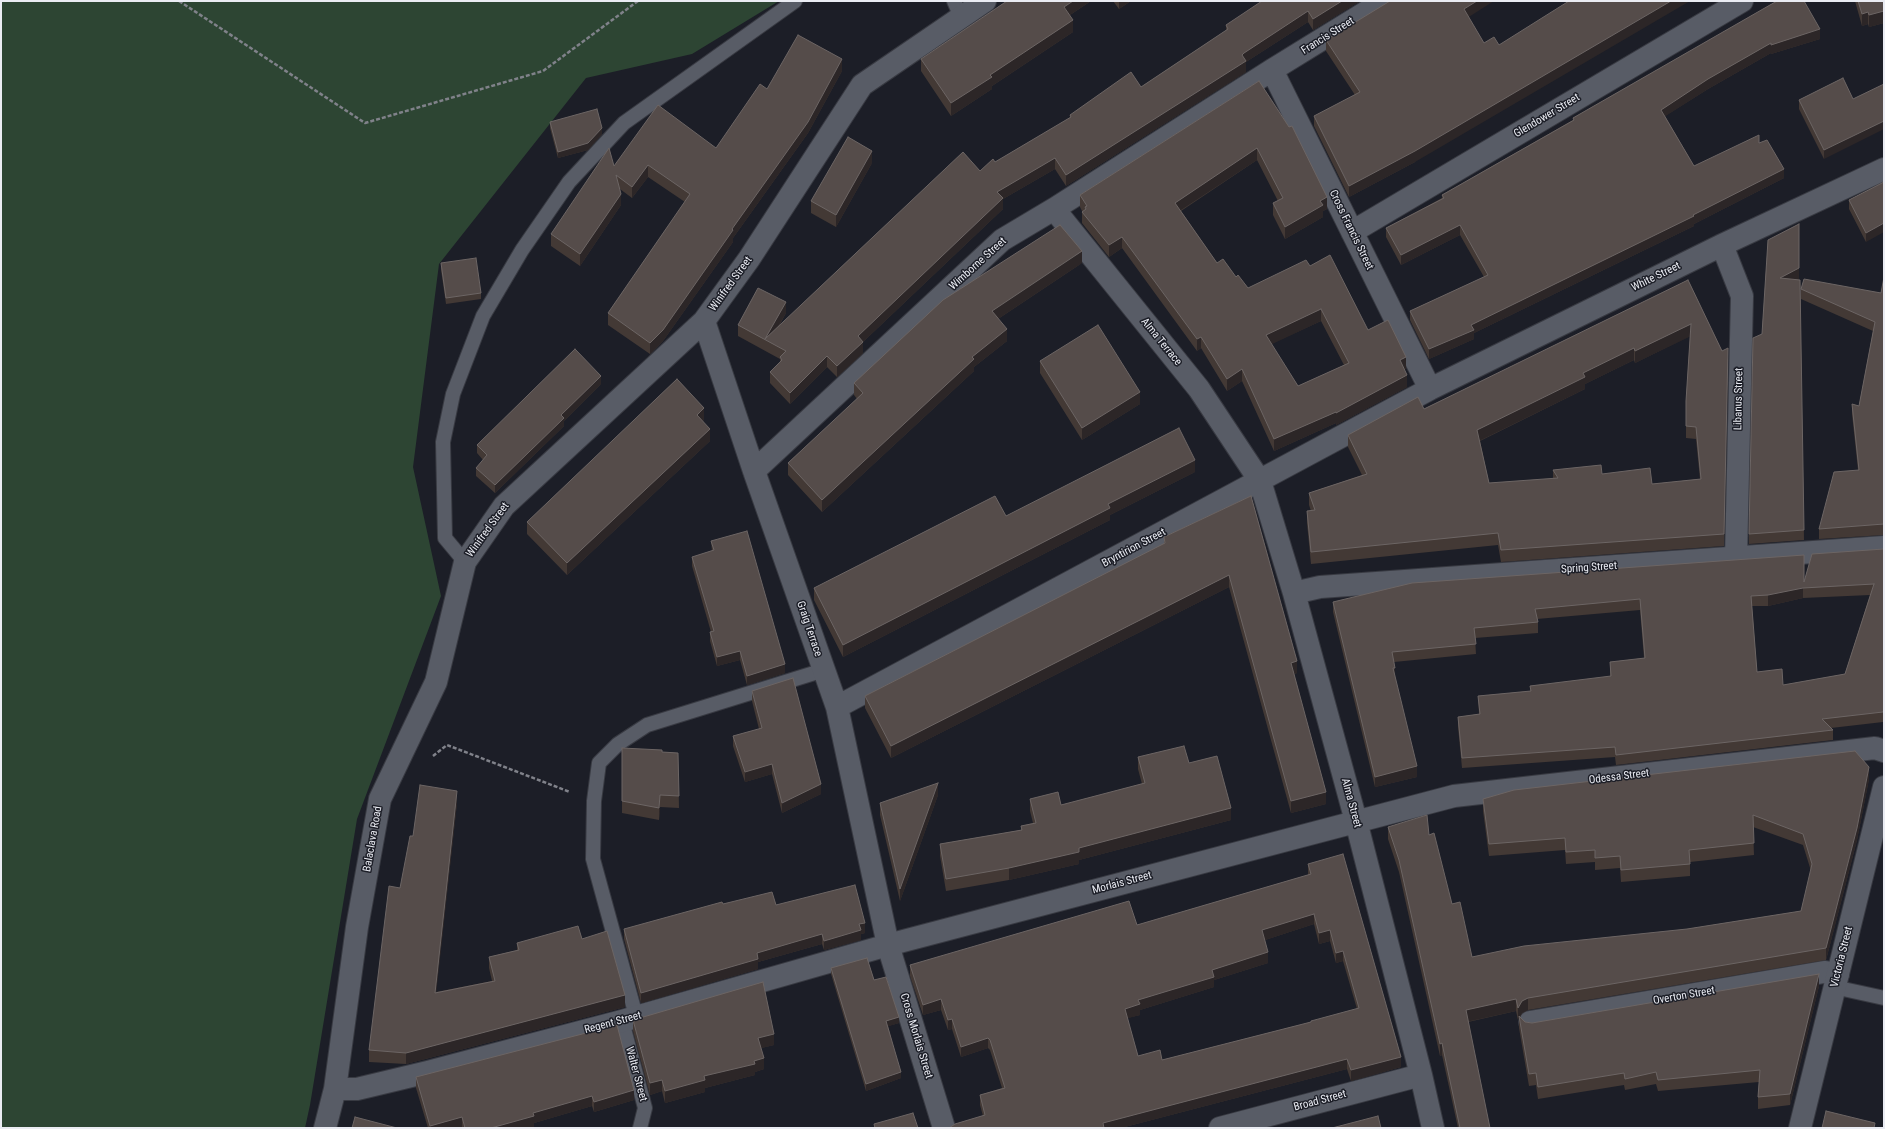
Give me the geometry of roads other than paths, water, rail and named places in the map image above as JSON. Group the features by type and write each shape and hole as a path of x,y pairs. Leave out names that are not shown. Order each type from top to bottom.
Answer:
{"street":[{"name":"Winifred Street","path":"465,562 504,506 704,321 749,259 862,85 958,9 985,1"},
{"name":"Francis Street","path":"1272,70 1384,1"},
{"name":"Glendower Street","path":"1352,232 1742,1"},
{"name":"Wimborne Street","path":"754,471 1002,240 1054,209 1272,70"},
{"name":"Cross Francis Street","path":"1272,70 1430,389"},
{"name":"White Street","path":"1430,389 1722,245 1884,169"},
{"name":"Alma Terrace","path":"1054,209 1199,389 1260,481"},
{"name":"Libanus Street","path":"1722,245 1742,296 1736,558"},
{"name":"Graig Terrace","path":"704,321 754,471 837,707 888,945"},
{"name":"Bryntirion Street","path":"837,707 1430,389"},
{"name":"Alma Street","path":"1260,481 1294,592 1356,821 1421,1075 1433,1128"},
{"name":"Spring Street","path":"1294,592 1320,587 1884,547"},
{"name":"Balaclava Road","path":"324,1128 335,1089 357,927 380,799 436,682 465,562"},
{"name":"Odessa Street","path":"1356,821 1454,796 1875,748 1884,751"},
{"name":"Victoria Street","path":"1800,1128 1884,787"},
{"name":"Morlais Street","path":"888,945 1356,821"},
{"name":"Regent Street","path":"335,1089 357,1089 428,1072 629,1019 888,945"},
{"name":"Cross Morlais Street","path":"888,945 944,1128"},
{"name":"Overton Street","path":"1530,1022 1824,972 1836,980"},
{"name":"Broad Street","path":"1220,1128 1421,1075"}],"lane":[{"path":"465,562 445,538 442,442 453,394 483,316 522,250 569,182 624,123 795,1"},
{"name":"Walter Street","path":"640,1128 645,1108 629,1019 593,859 594,801 599,763 618,744 647,725 824,670"},
{"path":"1836,980 1884,998"}]}
